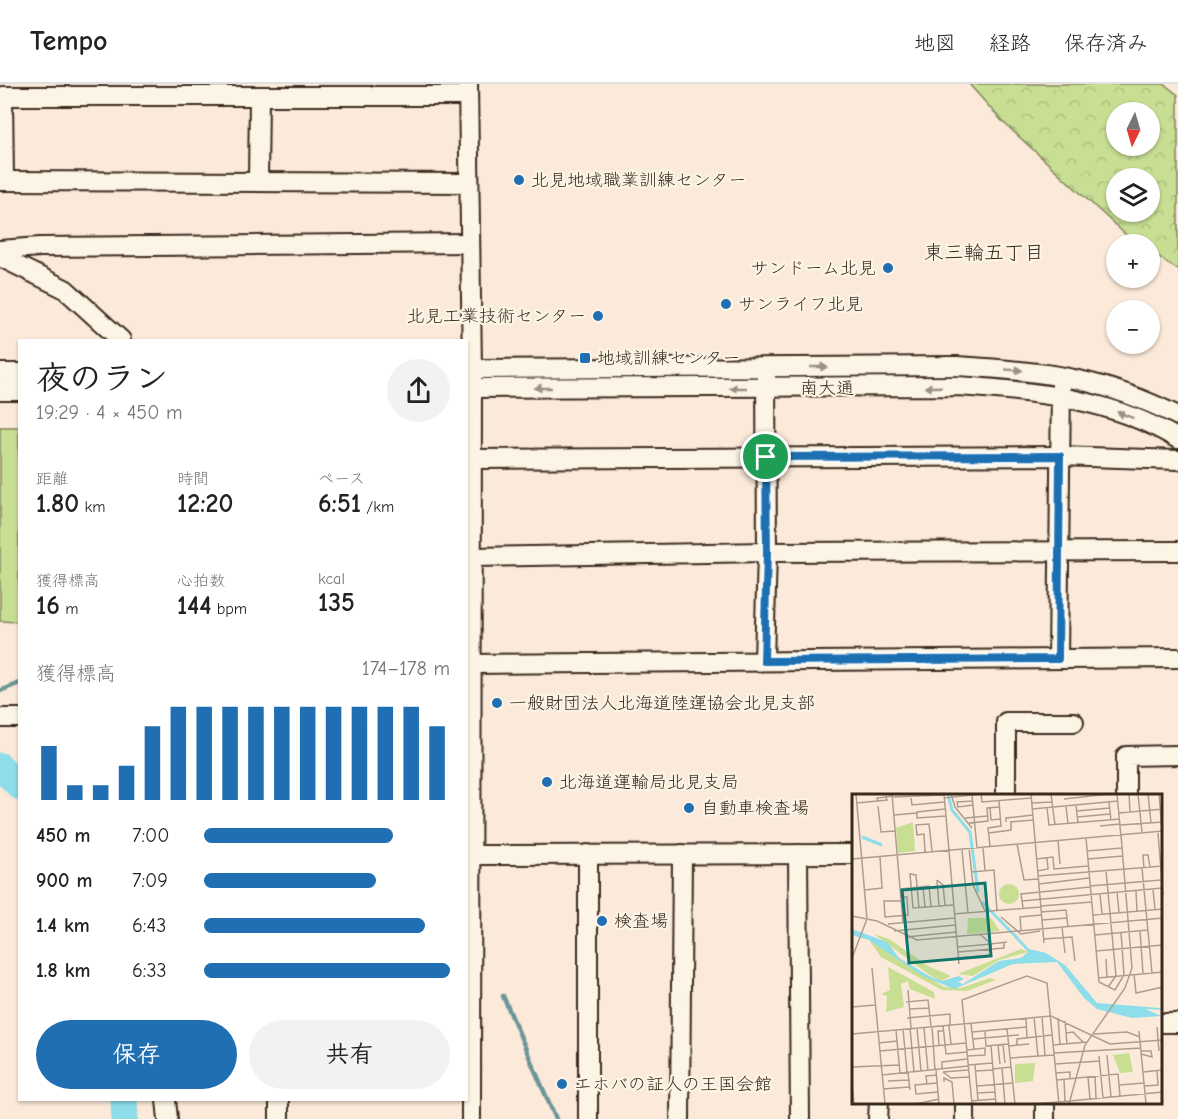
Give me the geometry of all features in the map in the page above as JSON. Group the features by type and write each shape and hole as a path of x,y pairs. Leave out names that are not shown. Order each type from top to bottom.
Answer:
{"street":[{"path":"469,183 2,181 3,96 259,96 385,90 468,90 469,183 469,388 472,557 469,715 472,855 471,1119"},
{"path":"258,181 259,96"},
{"path":"0,250 40,247 469,243"},
{"path":"0,257 65,290 121,339"},
{"name":"南大通","path":"469,368 957,366 1061,375 1123,391 1178,416"},
{"path":"764,661 767,552 766,367"},
{"path":"0,373 18,373"},
{"path":"1058,659 1061,375"},
{"name":"南大通","path":"469,388 957,386 1060,395 1116,411 1178,439"},
{"path":"0,391 18,391"},
{"path":"471,459 1060,456 1178,460"},
{"path":"472,557 767,552 1178,551"},
{"path":"471,663 1178,658"},
{"path":"1006,794 1006,722 1074,722"},
{"path":"1126,794 1126,756 1178,755"},
{"path":"588,854 588,1119"},
{"path":"680,1119 682,854"},
{"path":"798,854 800,1119"},
{"path":"472,855 852,854"},
{"path":"166,1101 168,1119"},
{"path":"279,1101 279,1119"},
{"path":"878,1119 879,1104"}],"green space":[{"path":"969,84 1164,84 1178,95 1178,270 1160,258 1160,234 1125,234 1112,222 1160,222 1160,168 1106,168 1106,217 1002,121"},
{"path":"0,427 18,427 18,622 0,621"}],"waterway":[{"path":"0,691 18,684"},
{"path":"0,766 18,785"},
{"path":"503,996 556,1119"},
{"path":"124,1101 125,1119"}],"place":[{"name":"北見地域職業訓練センター","path":"519,180"},
{"name":"サンドーム北見","path":"888,268"},
{"name":"サンライフ北見","path":"726,304"},
{"name":"北見工業技術センター","path":"598,316"},
{"name":"地域訓練センター","path":"585,358"},
{"name":"一般財団法人北海道陸運協会北見支部","path":"497,703"},
{"name":"北海道運輸局北見支局","path":"547,782"},
{"name":"自動車検査場","path":"689,808"},
{"name":"検査場","path":"602,921"},
{"name":"エホバの証人の王国会館","path":"562,1084"}],"district":[{"name":"東三輪五丁目","path":"984,252"}],"route":[{"path":"1060,456 1058,659 764,661 767,552 766,457 1060,456"}]}
